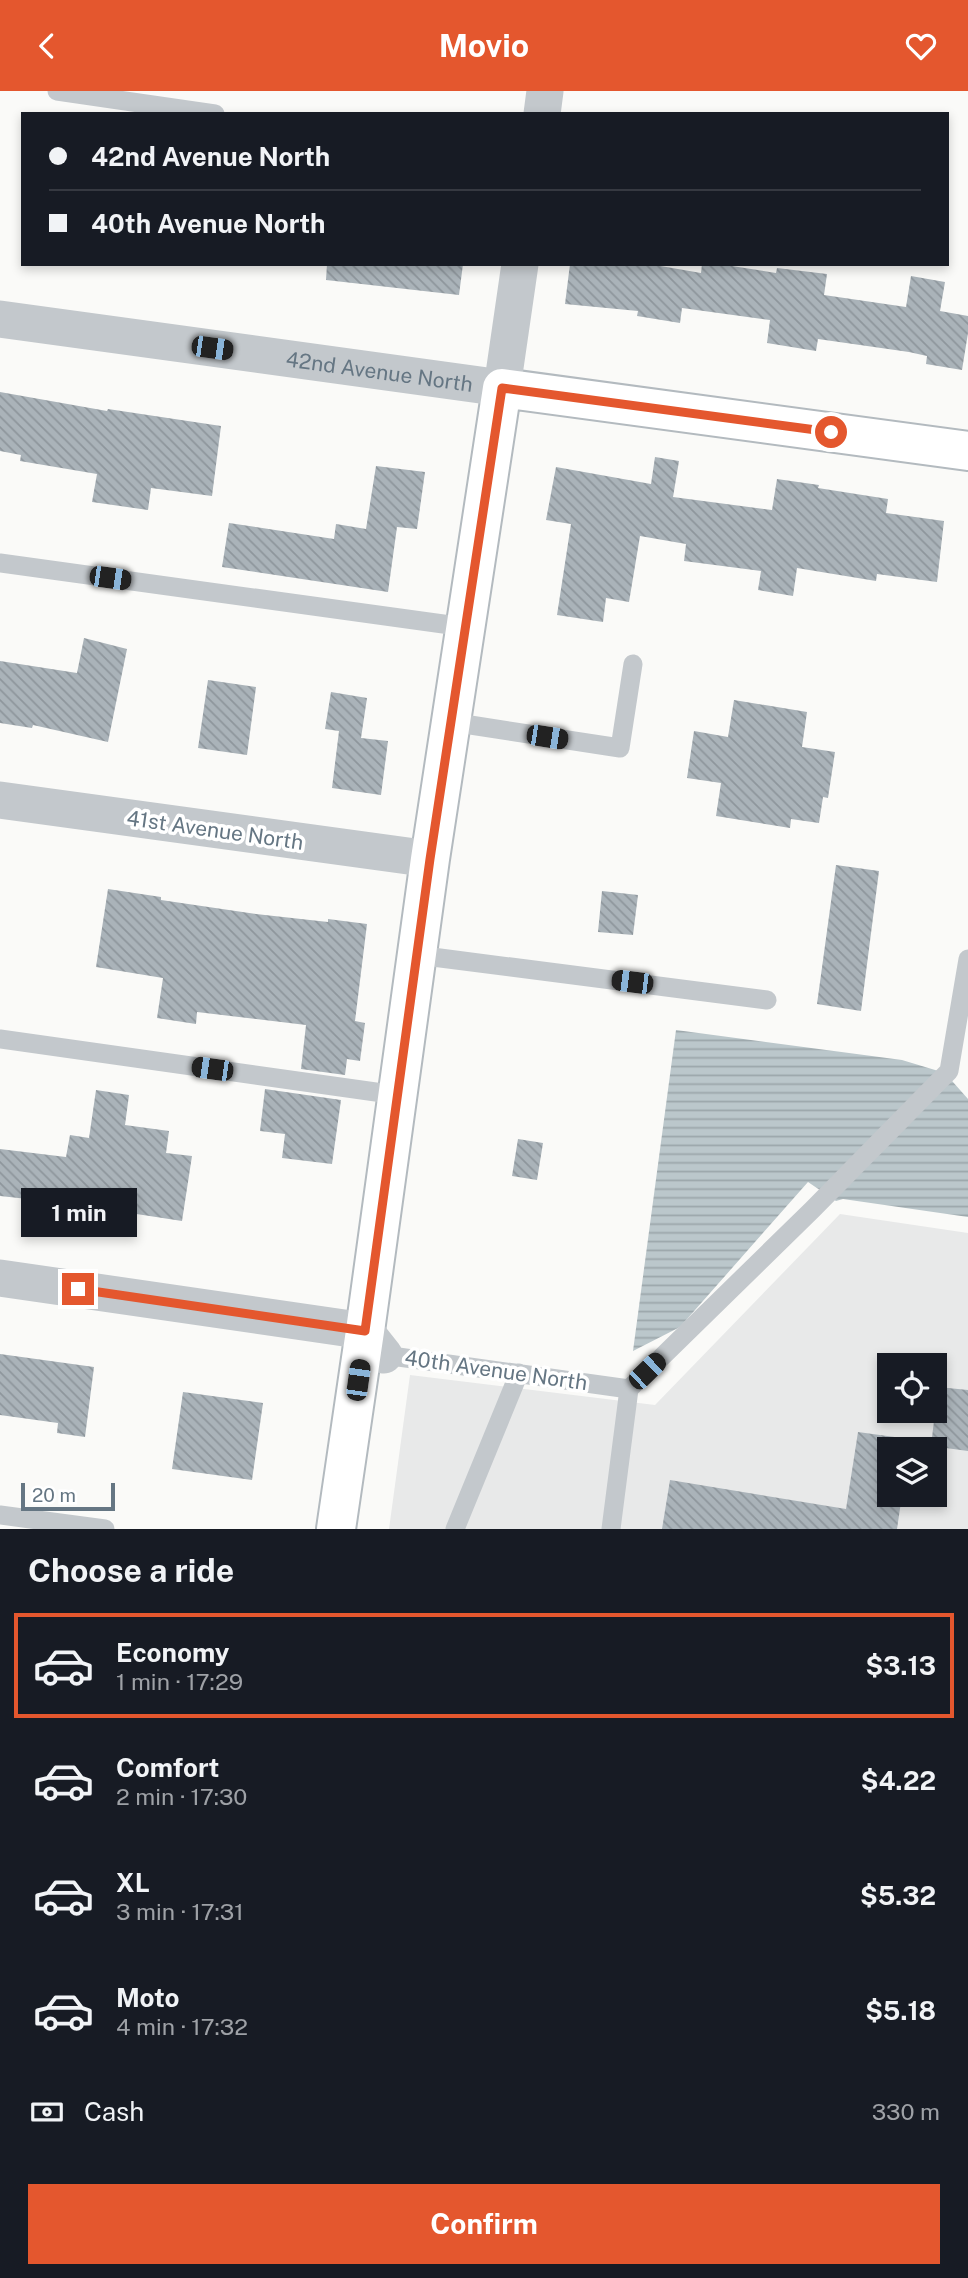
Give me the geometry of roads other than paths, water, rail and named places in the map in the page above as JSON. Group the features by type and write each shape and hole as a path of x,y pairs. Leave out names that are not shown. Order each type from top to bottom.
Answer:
{"street":[{"path":"542,112 545,91"},
{"path":"336,1529 375,1343 397,1094 520,266"},
{"name":"42nd Avenue North","path":"0,319 968,450"},
{"name":"41st Avenue North","path":"0,800 430,859"},
{"name":"40th Avenue North","path":"0,1277 375,1343"}],"lane":[{"path":"57,91 201,112"},
{"path":"0,563 466,627"},
{"path":"451,722 620,748 633,664"},
{"path":"417,955 767,1000"},
{"path":"611,1529 629,1389 958,1072 968,960"},
{"path":"0,1039 397,1094"},
{"name":"40th Avenue North","path":"375,1343 519,1373 629,1389"},
{"path":"455,1529 519,1373"},
{"path":"0,1515 105,1529"}]}
